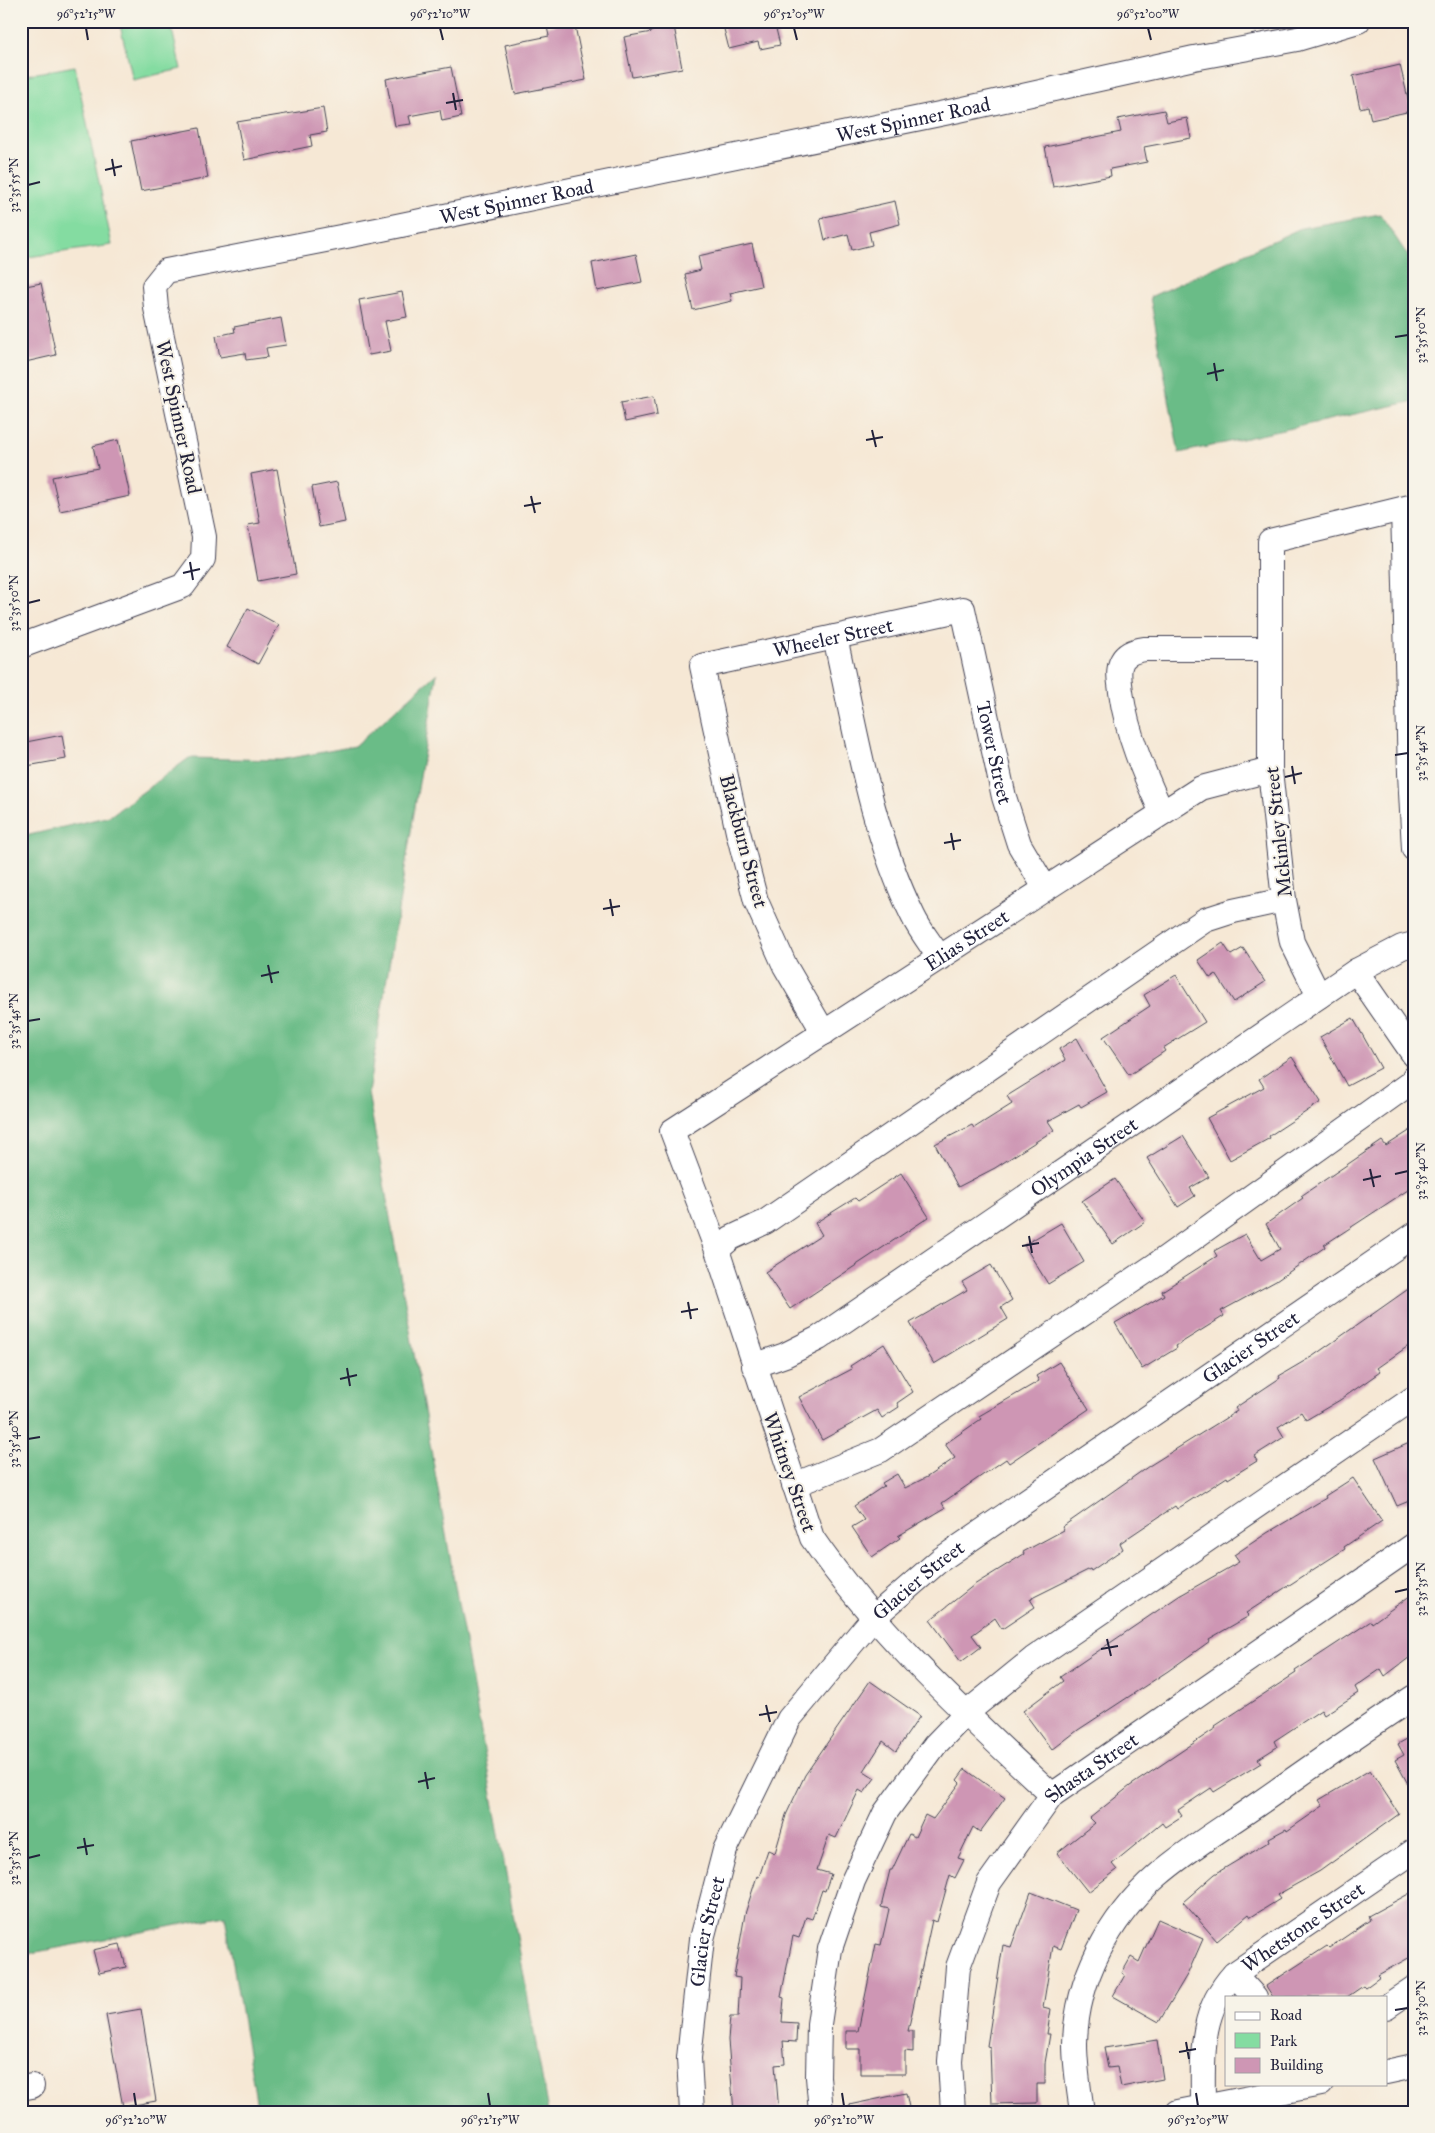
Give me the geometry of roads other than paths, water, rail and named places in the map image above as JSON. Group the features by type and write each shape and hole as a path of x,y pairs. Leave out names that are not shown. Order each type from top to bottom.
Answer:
{"street":[{"name":"West Spinner Road","path":"21,646 183,586 202,559 204,537 156,308 154,286 166,271 382,229 1200,57 1297,39 1358,21"},
{"name":"Mckinley Street","path":"1319,996 1292,942 1284,900 1270,770 1270,541 1408,508"},
{"path":"1408,508 1410,773 1414,849"},
{"name":"Wheeler Street","path":"702,666 963,609"},
{"name":"Tower Street","path":"963,609 1004,797 1019,844 1045,888"},
{"path":"835,637 876,820 895,877 914,918 940,958"},
{"path":"1162,813 1128,731 1119,673 1122,662 1128,654 1145,648 1270,649"},
{"name":"Blackburn Street","path":"702,666 738,832 756,901 785,966 824,1033"},
{"name":"Elias Street","path":"672,1131 1202,788 1270,770"},
{"path":"717,1250 731,1238 765,1222 1205,920 1233,911 1284,900"},
{"name":"Olympia Street","path":"754,1366 785,1355 819,1338 1356,971 1402,947 1414,944"},
{"path":"1356,971 1414,1055"},
{"path":"794,1485 881,1450 1160,1262 1413,1081 1414,1077"},
{"name":"Whitney Street","path":"672,1131 717,1250 812,1538 835,1571 874,1617 965,1714 1052,1795"},
{"name":"Glacier Street","path":"692,2112 689,2058 702,1939 725,1850 789,1719 874,1617 940,1560 1414,1235"},
{"path":"821,2112 818,2077 819,2024 830,1949 853,1881 885,1813 935,1745 965,1714 1033,1659 1414,1398"},
{"name":"Shasta Street","path":"953,2112 950,2061 958,1967 989,1883 1052,1795 1414,1545"},
{"path":"1082,2112 1076,2074 1075,2042 1080,1998 1111,1926 1132,1899 1157,1875 1414,1697"},
{"name":"Whetstone Street","path":"1203,2107 1203,2044 1209,2018 1222,1987 1234,1974 1414,1851"},
{"path":"1234,1974 1254,1996"},
{"path":"1388,2005 1414,1988"},
{"path":"1388,2072 1414,2066"},
{"path":"1178,2112 1311,2086"}]}
